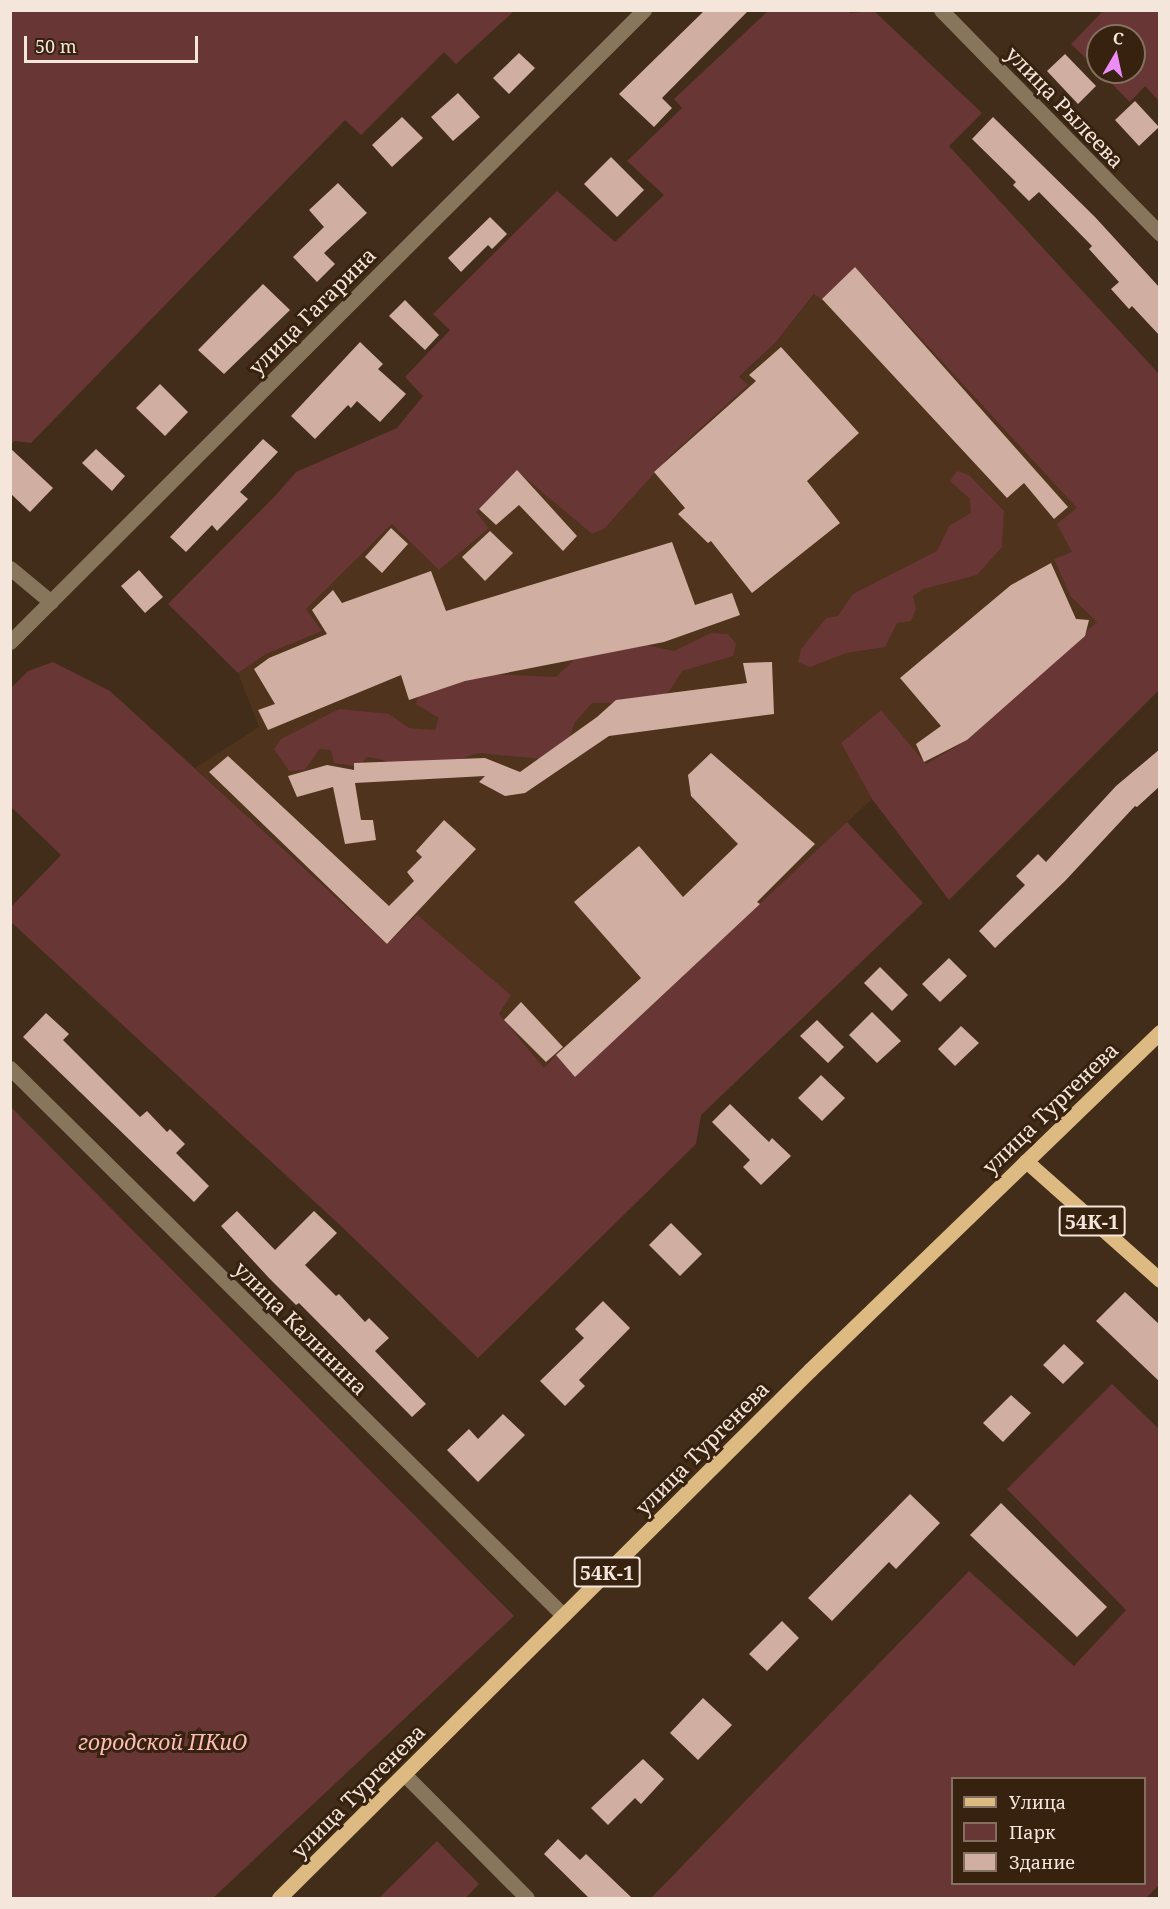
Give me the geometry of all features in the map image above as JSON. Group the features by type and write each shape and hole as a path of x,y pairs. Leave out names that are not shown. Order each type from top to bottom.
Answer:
{"main road":[{"name":"улица Тургенева","path":"279,1899 810,1370 1160,1032"},
{"name":"54К-1","path":"1026,1161 1160,1280"}],"street":[{"name":"улица Гагарина","path":"10,642 644,10"},
{"name":"улица Рылеева","path":"941,10 1160,234"},
{"path":"10,568 51,602"},
{"name":"улица Калинина","path":"10,1068 563,1616"},
{"path":"405,1775 527,1899"}],"shaded area":[{"path":"855,267 1078,508 1073,552 1054,559 1070,596 1097,622 967,740 926,764 881,710 841,743 872,799 575,1077 544,1068 499,1014 511,995 417,916 387,944 195,768 259,727 238,673 266,654 322,631 306,609 392,524 489,527 475,512 517,470 592,534 604,529 670,456 747,385 739,378 776,342 815,294"}],"green space":[{"path":"11,10 514,11 456,64 444,52 361,135 345,120 31,443 14,441 11,445"},
{"path":"848,10 850,13 874,11 982,113 949,146 1159,374 1159,690 949,900 872,799 841,743 881,710 926,764 967,740 1097,622 1070,596 1054,559 1072,552 1057,524 1077,508 855,267 822,299 814,294 776,342 739,377 748,385 670,456 604,529 592,534 517,471 476,512 489,528 439,570 392,524 306,609 322,631 266,654 238,673 168,604 296,472 397,428 423,396 405,377 450,330 433,314 557,191 615,242 664,195 627,161 682,108 674,99 768,11"},
{"path":"1103,11 1159,11 1159,101 1145,86 1130,102 1112,84 1146,84 1146,24 1090,24"},
{"path":"1086,29 1086,58 1071,44"},
{"path":"957,471 969,475 1004,511 1002,547 977,575 923,589 913,596 916,609 911,621 897,623 885,647 846,653 810,667 798,662 801,649 826,618 838,616 853,594 937,551 949,526 971,513 970,499 950,481"},
{"path":"711,633 728,634 736,644 733,656 682,671 669,692 645,703 592,703 575,722 566,747 543,759 478,753 417,774 380,759 367,757 359,767 334,763 331,750 319,749 305,770 289,771 274,749 281,739 339,709 389,714 409,728 435,730 439,718 416,704 420,691 466,673 556,677 584,650 637,643 674,651"},
{"path":"53,662 110,691 387,944 417,915 511,995 499,1014 544,1068 556,1055 575,1077 847,822 923,903 701,1115 696,1144 478,1358 341,1226 11,922 10,908 61,855 10,806 11,688 28,671"},
{"name":"городской ПКиО","path":"11,1107 514,1616 213,1898 11,1898"},
{"path":"1112,1384 1159,1429 1159,1885 1146,1898 651,1898 969,1571 1074,1666 1126,1610 1007,1489"},
{"path":"437,1841 479,1884 466,1898 379,1898"}],"building":[{"path":"705,10 749,10 662,98 672,108 654,127 619,94"},
{"path":"519,53 535,68 509,94 493,78"},
{"path":"1065,54 1086,76 1086,84 1096,86 1078,104 1047,71"},
{"path":"458,93 480,117 453,141 431,117"},
{"path":"1135,101 1159,127 1139,146 1115,120"},
{"path":"402,117 423,138 392,167 372,145"},
{"path":"993,117 1095,217 1160,288 1160,336 1132,306 1129,309 1111,289 1119,282 1089,249 1092,246 1039,192 1029,201 1013,185 1016,182 972,139"},
{"path":"611,157 644,190 617,217 584,184"},
{"path":"338,183 367,213 324,253 335,264 317,282 293,257 324,227 309,210"},
{"path":"490,217 507,234 492,249 488,245 461,272 448,258"},
{"path":"855,267 1068,507 1054,519 1024,483 1007,498 822,299"},
{"path":"263,284 290,310 224,374 198,350"},
{"path":"405,300 439,335 425,350 389,316"},
{"path":"360,342 383,364 378,369 406,394 380,422 357,401 351,408 348,405 315,439 291,416"},
{"path":"781,347 859,433 807,481 840,523 752,593 711,541 708,543 678,514 685,508 654,472 756,381 749,375"},
{"path":"160,384 188,412 165,436 136,408"},
{"path":"263,439 278,452 240,492 248,499 217,531 212,525 186,552 170,537"},
{"path":"10,448 53,488 30,512 10,493"},
{"path":"96,449 125,476 112,491 82,463"},
{"path":"517,470 577,536 563,551 519,505 496,525 479,509"},
{"path":"391,528 408,544 382,573 365,557"},
{"path":"490,531 513,553 485,581 462,557"},
{"path":"672,542 695,605 732,593 740,615 664,642 465,681 409,700 401,675 268,730 258,710 275,704 254,669 269,658 327,634 312,610 333,590 342,603 431,571 446,611"},
{"path":"1051,563 1076,619 1089,620 1085,636 967,740 924,762 916,744 941,726 900,678 1011,585"},
{"path":"139,570 163,597 145,613 121,586"},
{"path":"772,662 774,714 609,736 525,793 505,796 479,782 485,776 355,783 361,820 373,820 376,840 345,844 333,787 297,797 288,776 327,765 354,770 354,763 485,758 520,772 597,717 616,700 747,683 743,663"},
{"path":"1160,749 1160,786 1137,807 1135,806 1065,881 995,948 979,931 1025,885 1016,876 1038,854 1046,862 1116,786"},
{"path":"711,753 815,844 757,902 760,904 575,1077 556,1055 641,978 574,902 639,846 683,897 738,844 691,796 688,775"},
{"path":"228,756 389,906 414,881 407,872 422,857 416,851 444,820 476,849 387,944 209,772"},
{"path":"949,958 967,976 940,1002 922,984"},
{"path":"880,967 908,995 892,1011 864,983"},
{"path":"521,1002 563,1047 546,1062 504,1020"},
{"path":"872,1012 901,1041 877,1063 849,1035"},
{"path":"46,1013 69,1034 63,1040 140,1117 147,1111 167,1132 170,1129 185,1144 176,1153 209,1186 194,1202 23,1037"},
{"path":"817,1020 844,1047 828,1063 800,1036"},
{"path":"961,1026 979,1043 955,1066 938,1049"},
{"path":"821,1075 845,1098 822,1121 798,1098"},
{"path":"730,1104 769,1142 772,1138 791,1156 761,1185 743,1167 750,1160 712,1122"},
{"path":"237,1211 275,1250 314,1211 337,1233 305,1265 336,1296 339,1294 365,1322 369,1318 389,1338 375,1351 426,1404 412,1417 299,1303 296,1305 269,1278 221,1226"},
{"path":"671,1223 702,1254 680,1276 649,1245"},
{"path":"1125,1292 1160,1325 1160,1382 1096,1321"},
{"path":"603,1301 630,1328 579,1380 585,1386 565,1406 540,1381 584,1338 575,1329"},
{"path":"1064,1344 1084,1363 1063,1384 1043,1365"},
{"path":"1011,1395 1031,1413 1003,1442 983,1423"},
{"path":"503,1414 525,1435 478,1482 447,1450 469,1429 478,1439"},
{"path":"910,1494 940,1523 896,1569 889,1562 832,1621 808,1598"},
{"path":"1001,1503 1107,1607 1077,1637 970,1535"},
{"path":"782,1621 799,1638 767,1671 749,1654"},
{"path":"703,1698 732,1725 698,1760 670,1733"},
{"path":"643,1759 664,1779 641,1804 635,1798 608,1825 591,1808"},
{"path":"558,1839 580,1860 586,1854 633,1899 590,1899 544,1854"}]}
